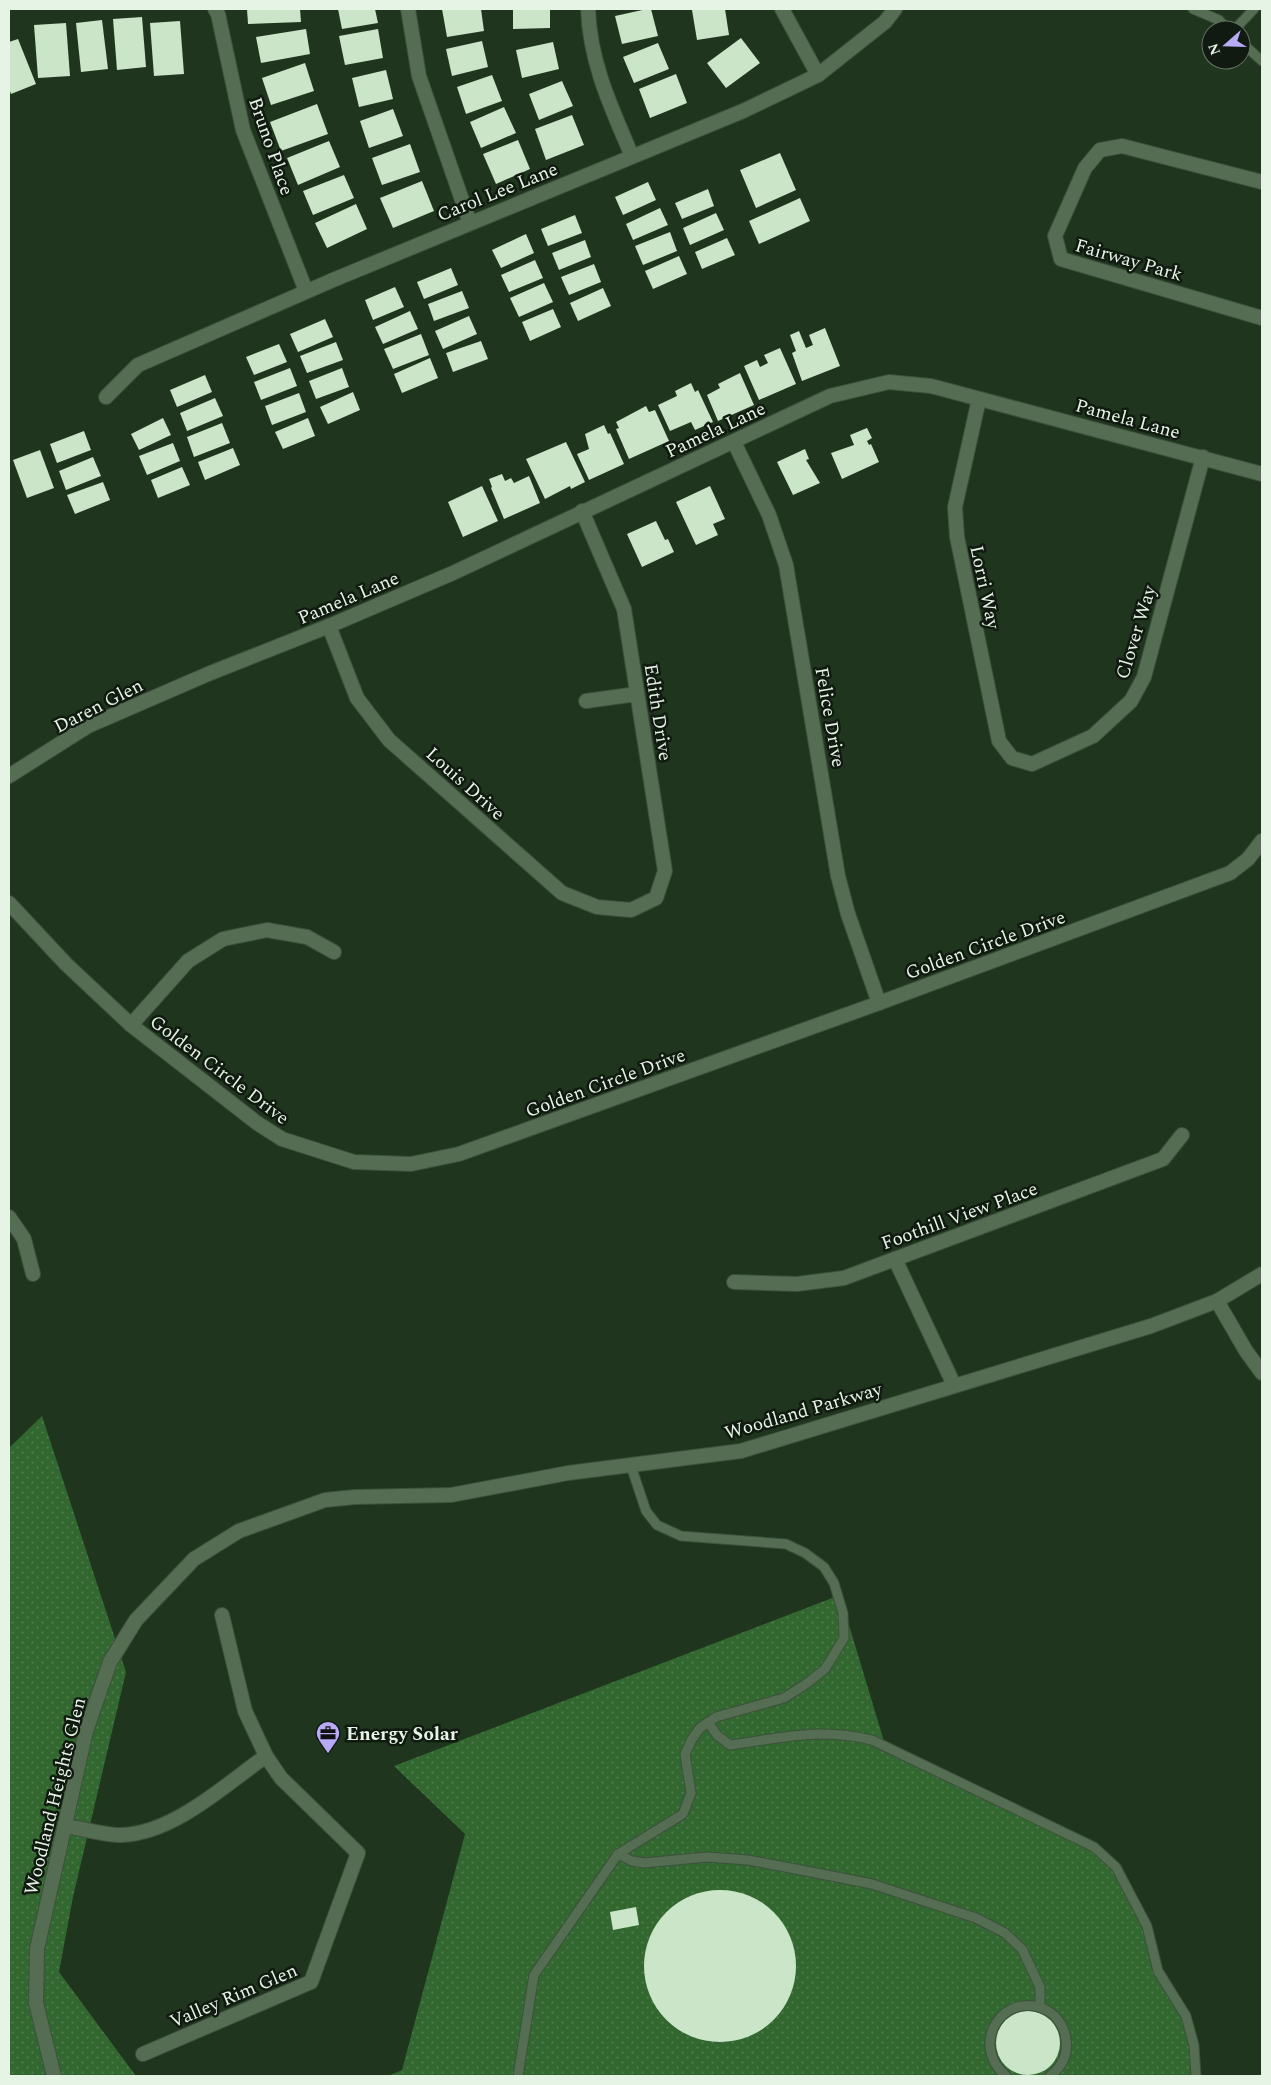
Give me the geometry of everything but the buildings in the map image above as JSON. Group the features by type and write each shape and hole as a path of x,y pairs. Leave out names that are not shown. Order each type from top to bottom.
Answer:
{"street":[{"name":"Bruno Place","path":"215,9 218,14 243,130 306,291"},
{"path":"408,9 419,76 470,223"},
{"path":"588,9 589,31 604,91 632,156"},
{"path":"782,9 818,75"},
{"name":"Carol Lee Lane","path":"106,397 138,365 306,291 743,111 818,75 885,22 895,9"},
{"name":"Fairway Park","path":"1262,182 1122,146 1100,150 1085,168 1055,236 1061,259 1262,318"},
{"name":"Pamela Lane","path":"208,674 329,626 453,573 830,396 889,382 931,386 1262,474"},
{"name":"Lorri Way","path":"979,399 955,507 957,537 999,742 1012,758 1032,764"},
{"name":"Felice Drive","path":"734,442 769,515 786,565 838,876 848,914 879,1003"},
{"name":"Clover Way","path":"1032,764 1093,736 1132,701 1144,677 1203,457"},
{"name":"Edith Drive","path":"582,511 624,609 665,871 656,898 631,910"},
{"name":"Louis Drive","path":"329,626 357,698 389,740 562,893 596,907 631,910"},
{"name":"Daren Glen","path":"9,776 88,726 208,674"},
{"path":"586,701 638,694"},
{"name":"Golden Circle Drive","path":"9,904 66,964 131,1025 256,1123 282,1139 354,1162 411,1164 459,1154 879,1003 1230,873 1248,859 1262,840"},
{"path":"131,1025 188,961 223,939 267,930 307,936 334,952"},
{"name":"Foothill View Place","path":"734,1282 797,1284 844,1278 1163,1159 1182,1135"},
{"path":"9,1217 24,1239 33,1274"},
{"path":"894,1259 954,1385"},
{"name":"Woodland Parkway","path":"278,1517 325,1500 355,1496 451,1495 568,1473 741,1451 1151,1326 1217,1301 1262,1274"},
{"path":"1217,1301 1246,1351 1262,1373"},
{"name":"Woodland Heights Glen","path":"54,2076 36,2003 37,1950 86,1731 110,1662 136,1620 194,1559 239,1531 278,1517"},
{"name":"Valley Rim Glen","path":"143,2054 311,1982 358,1854 281,1778 266,1756 245,1711 222,1615"},
{"path":"65,1826 122,1835 158,1828 180,1818 266,1756"}],"lane":[{"path":"1193,9 1219,20"},
{"path":"1244,20 1254,9"},
{"path":"1251,51 1262,61"},
{"path":"518,2076 534,1975 618,1854 683,1814 691,1793 685,1754 700,1728 716,1717 784,1698 824,1669 844,1638 843,1612 834,1583 824,1567 805,1553 786,1544 681,1536 657,1525 646,1511 631,1466"},
{"path":"708,1722 717,1735 730,1745 799,1734 852,1736 872,1740 1094,1847 1116,1867 1147,1926 1158,1971 1186,2016 1194,2045 1196,2076"},
{"path":"618,1854 632,1861 644,1863 707,1857 748,1860 872,1884 976,1918 1005,1933 1022,1949 1040,1986 1040,2007"},
{"path":"1006,2076 998,2070 992,2059 989,2046 991,2034 996,2022 1005,2013 1016,2007 1028,2005 1040,2007 1056,2018 1066,2034 1067,2047 1064,2060 1057,2071 1050,2076"}],"green space":[{"path":"42,1416 126,1672 73,1897 59,1972 136,2076 9,2076 9,1448"},
{"path":"840,1595 886,1748 1106,1857 1135,1897 1156,1965 1189,2023 1196,2076 388,2076 402,2070 465,1834 394,1766"}],"place":[{"name":"Energy Solar","path":"328,1754"}]}
